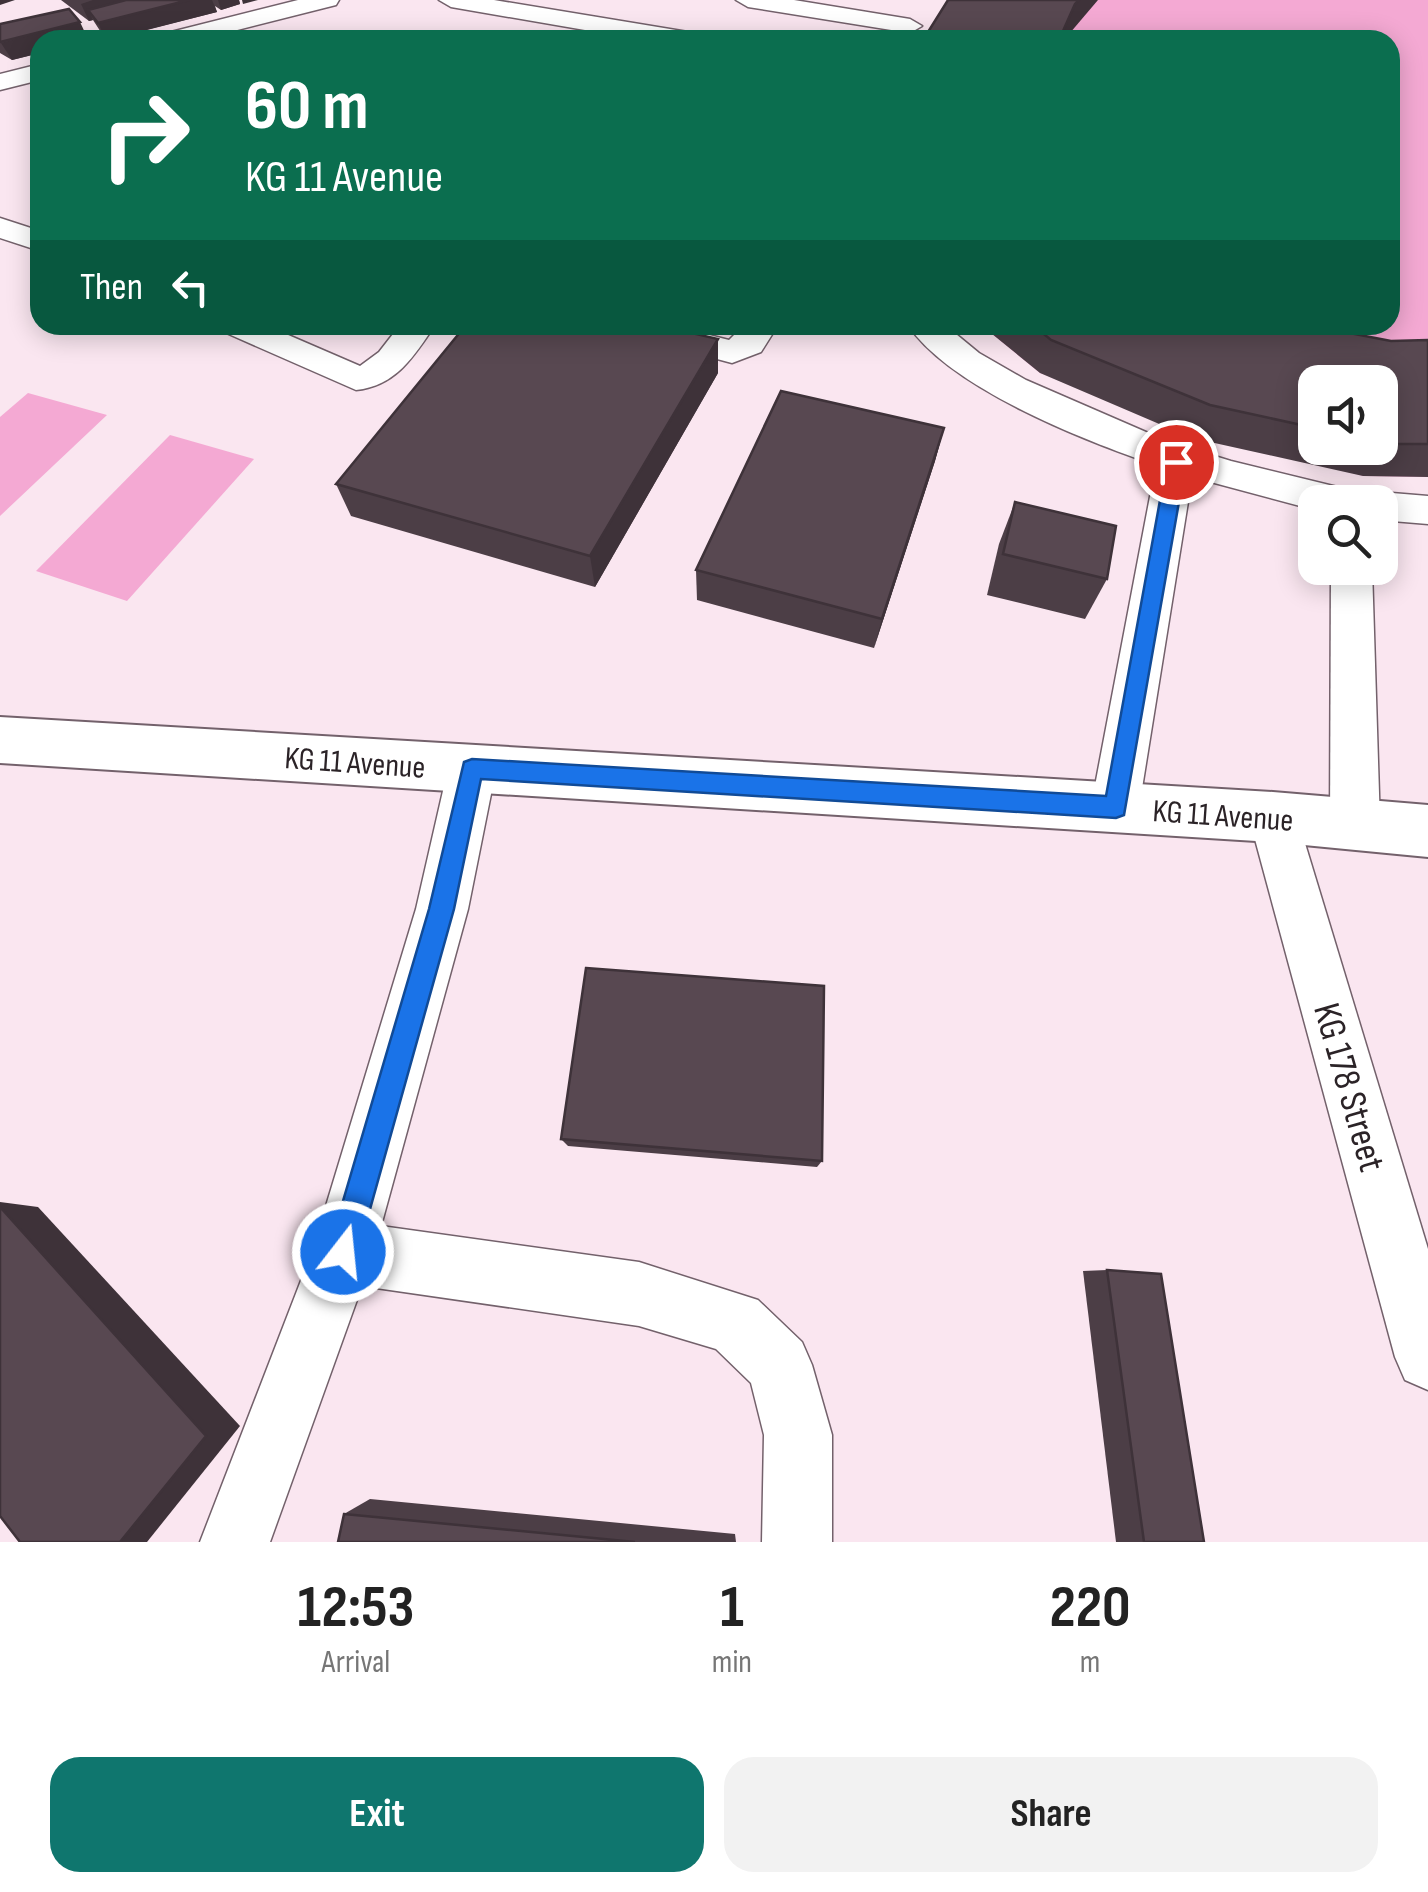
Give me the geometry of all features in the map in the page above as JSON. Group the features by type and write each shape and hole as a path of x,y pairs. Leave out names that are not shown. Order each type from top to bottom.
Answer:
{"main road":[{"name":"KG 11 Avenue","path":"0,740 1274,816 1428,831"}],"street":[{"path":"208,30 327,0"},
{"path":"451,0 629,30"},
{"path":"748,0 911,26"},
{"path":"0,82 30,74"},
{"path":"0,227 30,238"},
{"path":"259,335 356,378 369,379 381,372 410,335"},
{"path":"667,335 732,352 749,344 754,335"},
{"path":"934,335 1003,384 1176,462 1298,493"},
{"path":"1116,807 1176,462"},
{"path":"1398,508 1428,510"},
{"path":"1350,585 1355,826"},
{"path":"236,1542 343,1252 442,909 472,769"},
{"name":"KG 178 Street","path":"1274,816 1428,1357"},
{"path":"343,1252 639,1294 735,1323 779,1365 798,1435 797,1542"}],"shaded area":[{"path":"966,0 1428,0 1428,477 1363,476 1329,465 1398,465 1398,365 1298,365 1298,455 1040,373 993,335 1400,335 1400,30 944,30"},
{"path":"28,393 107,415 0,516 0,417"},
{"path":"170,435 254,459 127,601 36,571"}],"building":[{"path":"126,0 189,0 98,23 88,10"},
{"path":"948,0 1079,0 1063,30 929,30"},
{"path":"69,9 80,22 30,30 30,34 0,42 0,24"},
{"path":"458,335 701,335 718,339 590,556 336,484"},
{"path":"1045,335 1360,335 1391,341 1428,340 1428,444 1398,444 1398,365 1298,365 1298,424 1210,405"},
{"path":"781,391 944,428 882,619 696,570"},
{"path":"1015,502 1116,526 1107,579 1003,554"},
{"path":"586,968 824,986 822,1161 561,1139"},
{"path":"0,1207 206,1436 120,1542 20,1542 0,1516"},
{"path":"1107,1270 1161,1274 1204,1542 1144,1542"},
{"path":"344,1514 635,1542 338,1542"}],"route":[{"path":"343,1252 442,909 472,769 1116,807 1176,462"}]}
